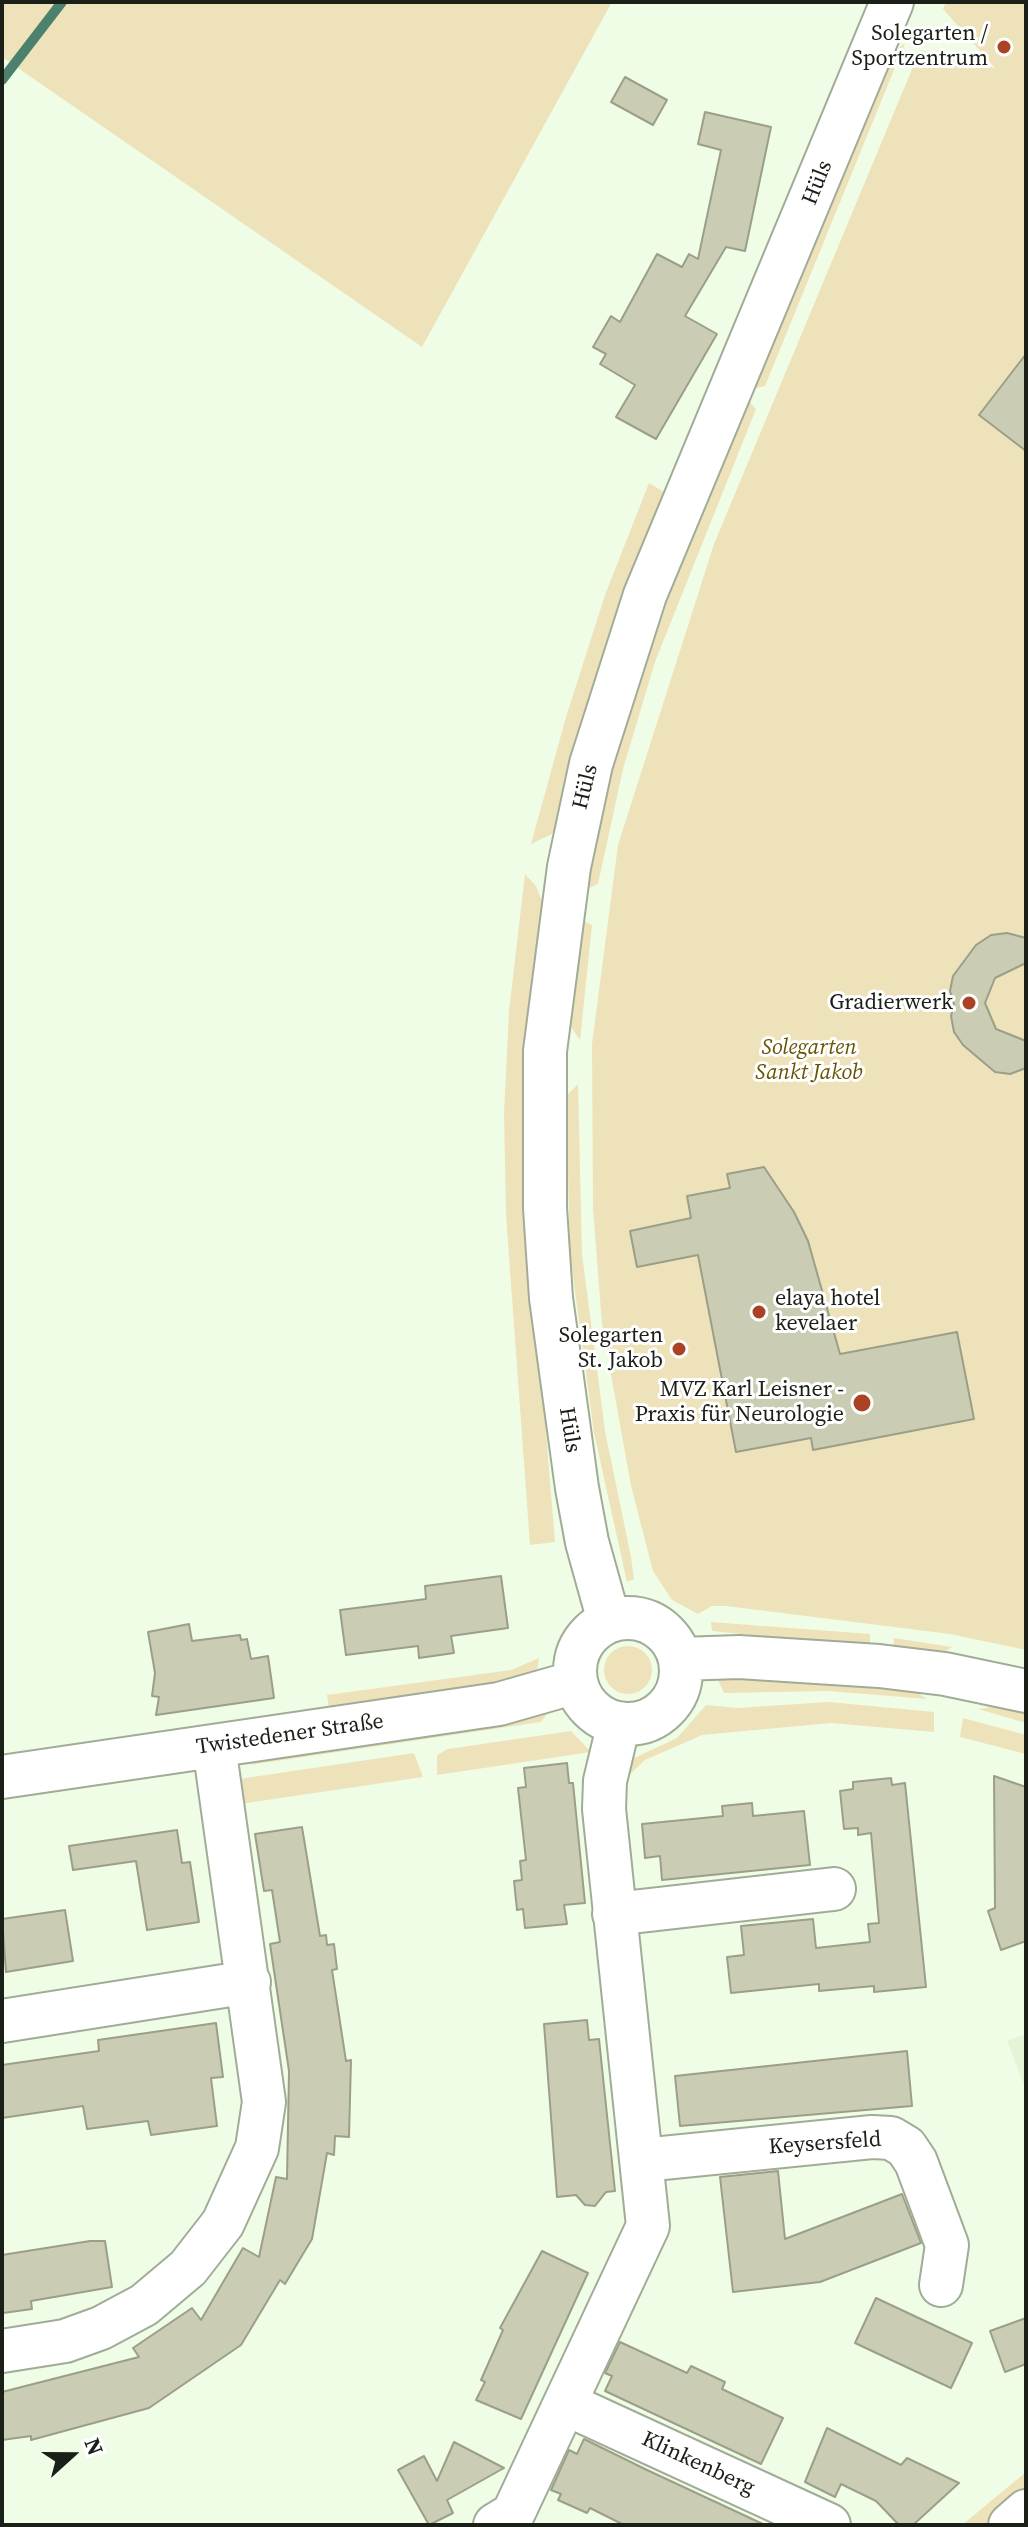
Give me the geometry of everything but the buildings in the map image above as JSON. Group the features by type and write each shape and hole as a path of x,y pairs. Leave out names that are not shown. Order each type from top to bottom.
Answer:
{"street":[{"name":"Hüls","path":"609,1621 587,1542 577,1488 551,1298 545,1208 545,1051 569,867 591,764 645,595 892,2"},
{"path":"627,1618 645,1620 661,1629 673,1642 680,1659 678,1685 666,1708 651,1718 619,1723 590,1708 576,1682 578,1652 586,1639 609,1621 627,1618"},
{"path":"680,1659 739,1657 895,1668 1026,1691"},
{"name":"Twistedener Straße","path":"2,1777 499,1704 576,1682"},
{"path":"495,2525 513,2514 648,2226 604,1809 605,1781 619,1723"},
{"path":"2,2351 65,2341 101,2328 144,2305 188,2268 223,2223 257,2148 264,2102 214,1746"},
{"path":"614,1914 834,1889"},
{"path":"2,2021 249,1982"},
{"name":"Keysersfeld","path":"643,2160 891,2138 906,2147 916,2162 947,2245 941,2285"},
{"name":"Klinkenberg","path":"566,2404 829,2525"},
{"path":"1010,2525 1026,2511"}],"shaded area":[{"path":"1026,2034 1026,2090 1007,2041"}],"green space":[{"path":"2,2 612,2 422,347 2,57"},
{"name":"Solegarten Sankt Jakob","path":"946,2 1026,2 1026,1650 950,1634 726,1606 712,1606 698,1614 672,1600 653,1571 631,1486 602,1324 593,1209 592,1044 618,845 714,544 920,50 995,68 943,9"},
{"path":"905,43 765,386 752,389 880,75 895,51"},
{"path":"748,400 756,409 655,662 623,769 598,884 585,890 611,766 665,601"},
{"path":"649,483 669,495 563,817 552,834 531,844 566,717 605,595"},
{"path":"525,874 536,886 544,906 528,1213 555,1542 530,1545 506,1215 504,1113 509,1011"},
{"path":"580,919 592,925 580,1040 569,1024"},
{"path":"578,1084 582,1254 605,1431 631,1557 634,1579 627,1582 594,1433 570,1254 566,1096"},
{"path":"711,1622 870,1634 870,1647 712,1631"},
{"path":"894,1638 952,1647 941,1654 893,1649"},
{"path":"628,1646 645,1653 652,1670 645,1687 628,1694 611,1687 604,1670 611,1653"},
{"path":"539,1658 537,1672 524,1679 336,1712 329,1708 327,1695 511,1670"},
{"path":"738,1678 910,1688 927,1699 828,1691 724,1693 718,1680"},
{"path":"829,1702 934,1712 934,1732 831,1723 702,1735 645,1760 628,1776 624,1791 628,1761 677,1738 706,1705 737,1708"},
{"path":"999,1706 1026,1714 1026,1723 978,1709"},
{"path":"549,1712 541,1722 249,1765 273,1753"},
{"path":"963,1718 1026,1735 1026,1754 960,1737"},
{"path":"571,1731 591,1752 437,1775 437,1755 448,1749"},
{"path":"414,1753 423,1777 233,1805 239,1779"},
{"path":"1026,2472 1026,2488 986,2525 962,2525"}],"waterway":[{"path":"2,80 62,2"}],"place":[{"name":"Solegarten / Sportzentrum","path":"1004,47"},
{"name":"Gradierwerk","path":"969,1003"},
{"name":"elaya hotel kevelaer","path":"759,1312"},
{"name":"Solegarten St. Jakob","path":"679,1349"},
{"name":"MVZ Karl Leisner - Praxis für Neurologie","path":"862,1403"}]}
